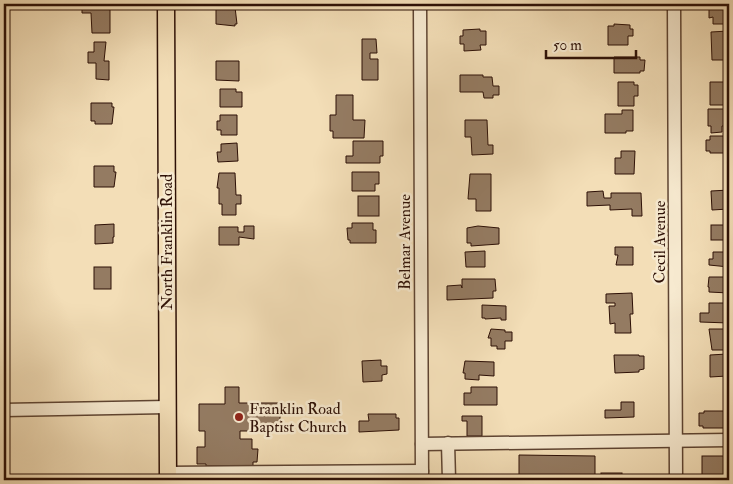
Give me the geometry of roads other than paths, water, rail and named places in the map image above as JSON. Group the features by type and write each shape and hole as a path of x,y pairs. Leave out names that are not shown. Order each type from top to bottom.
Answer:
{"main road":[{"name":"North Franklin Road","path":"166,4 168,477"}],"street":[{"name":"Belmar Avenue","path":"420,4 422,475"},
{"name":"Cecil Avenue","path":"674,4 676,480"},
{"path":"4,410 167,407"},
{"path":"422,444 729,440"},
{"path":"448,443 450,480"},
{"path":"168,477 422,475"}],"place":[{"name":"Franklin Road Baptist Church","path":"239,417"}]}
